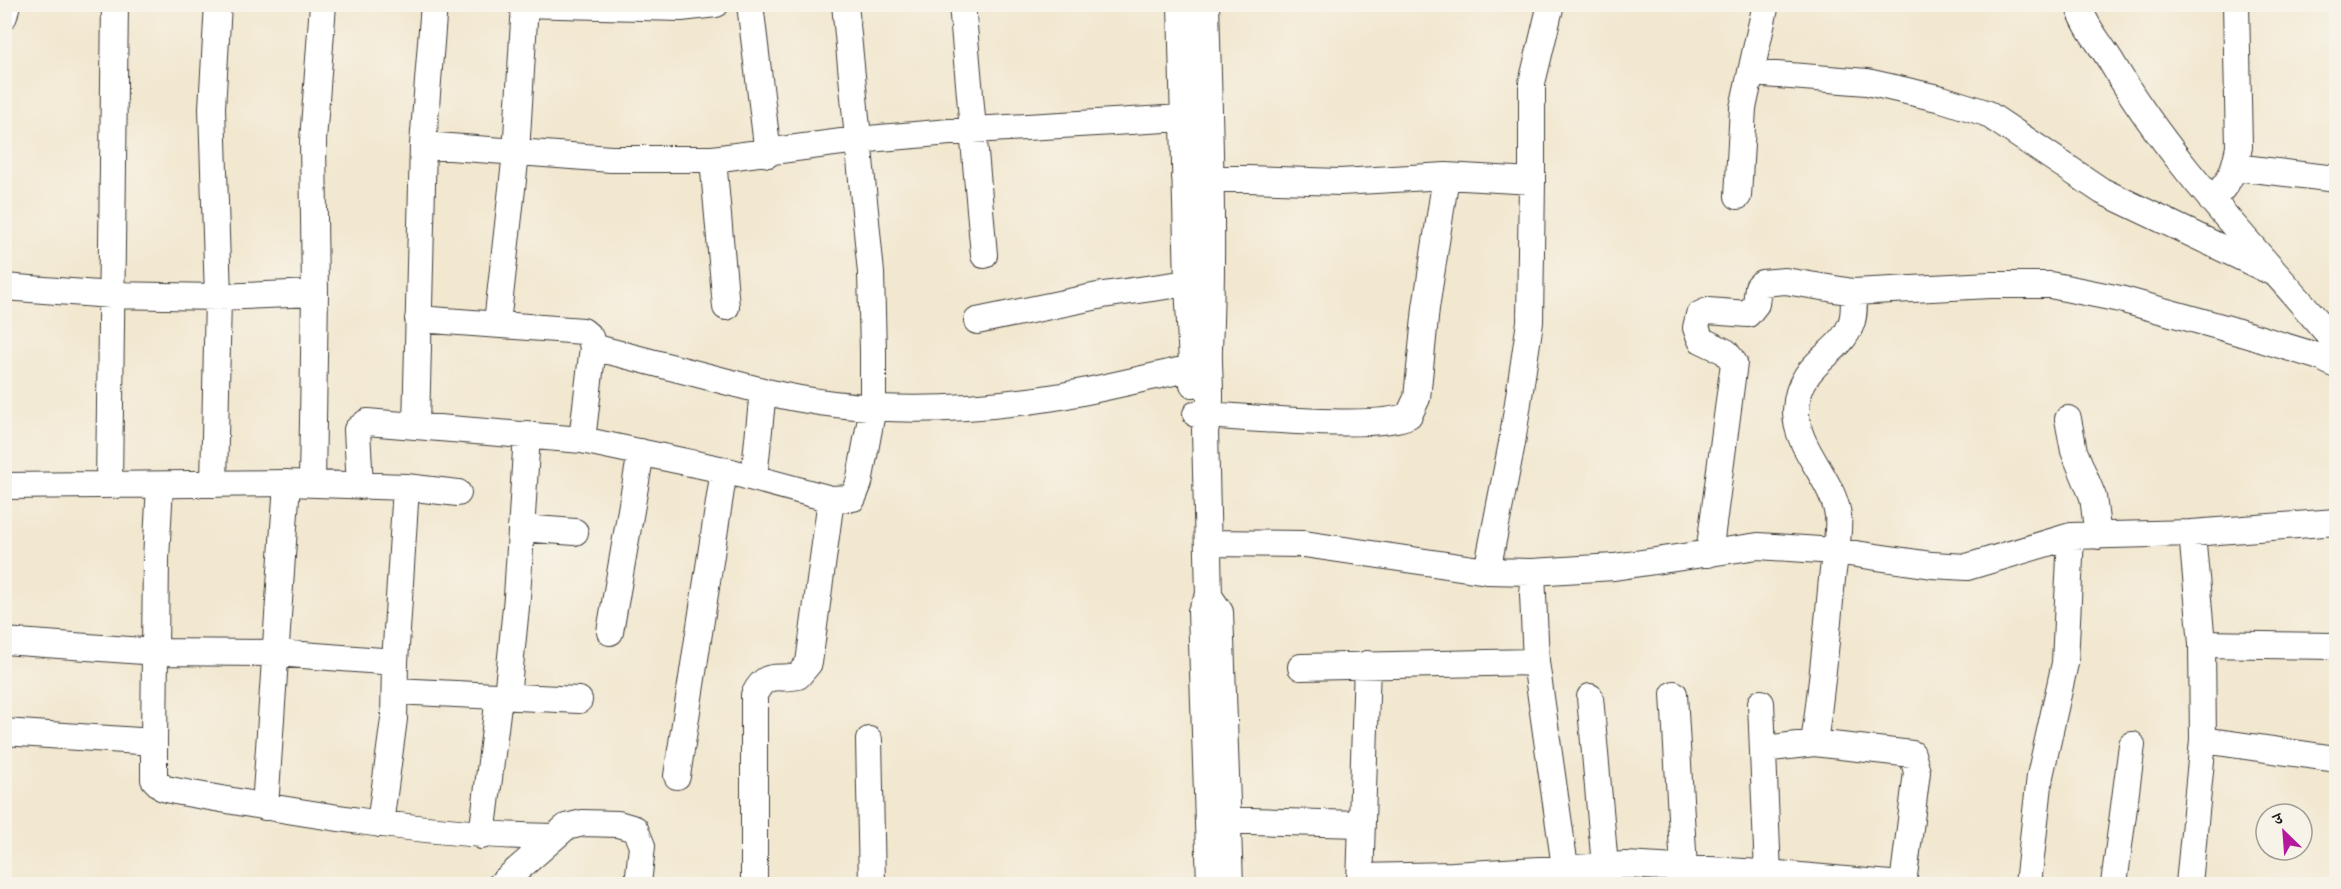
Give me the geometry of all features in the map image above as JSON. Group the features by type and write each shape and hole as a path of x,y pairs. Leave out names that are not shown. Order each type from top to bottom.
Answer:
{"street":[{"path":"4,16 7,4"},
{"path":"109,485 115,4"},
{"path":"214,484 218,297 212,108 218,4"},
{"path":"265,807 276,653 299,484 315,293 313,141 323,4"},
{"path":"416,426 423,145 434,4"},
{"path":"520,4 681,8 716,4"},
{"path":"750,4 768,154"},
{"path":"360,486 357,430 367,422 582,440 724,470 831,499 853,498 857,494 873,406 871,273 845,4"},
{"path":"962,4 984,255"},
{"path":"1181,4 1183,118 1197,177 1212,281 1204,420 1209,596 1201,611 1217,820 1230,885"},
{"path":"1204,420 1192,368 1188,283 1197,177 1206,4"},
{"path":"1487,571 1512,443 1530,322 1532,83 1551,4"},
{"path":"1738,196 1743,108 1766,4"},
{"path":"2078,4 2094,38 2140,112 2211,200 2337,343"},
{"path":"2211,200 2226,187 2235,167 2239,147 2236,4"},
{"path":"497,323 516,153 525,5"},
{"path":"1751,73 1867,82 1922,94 1986,113 2102,191 2276,274"},
{"path":"423,145 611,159 713,159 768,154 857,140 973,130 1183,118"},
{"path":"713,159 726,307"},
{"path":"2235,167 2337,179"},
{"path":"1197,177 1340,182 1446,176 1532,181"},
{"path":"1204,420 1390,422 1409,415 1418,398 1426,308 1446,176"},
{"path":"1709,554 1734,363 1726,352 1699,338 1696,328 1699,315 1708,311 1748,314 1756,304 1758,287 1767,283 1785,280 1853,292 1992,285 2050,285 2120,299 2225,328 2320,357 2337,365"},
{"path":"977,321 1103,295 1188,283"},
{"path":"4,287 111,296 218,297 315,293"},
{"path":"1814,743 1823,686 1838,517 1835,502 1797,429 1797,398 1808,373 1848,331 1852,322 1853,292"},
{"path":"418,319 583,330 590,337 593,347 582,440"},
{"path":"593,347 806,402 873,406 964,408 1061,396 1192,368"},
{"path":"754,478 763,391"},
{"path":"2068,418 2074,451 2093,497 2098,536"},
{"path":"482,836 503,696 521,528 527,434"},
{"path":"610,632 641,452"},
{"path":"677,776 724,470"},
{"path":"4,486 299,484 406,487 458,493"},
{"path":"160,485 156,559 157,652 154,779 163,788 265,807 380,824 482,836 553,837"},
{"path":"380,824 394,719 395,663 406,487"},
{"path":"754,885 754,695 764,681 780,675 798,676 809,663 831,499"},
{"path":"1208,543 1304,544 1487,571 1532,572 1614,567 1758,546 1835,552 1886,561 1966,567 2071,536 2192,533 2337,522"},
{"path":"521,528 575,532"},
{"path":"2189,885 2203,740 2202,644 2192,533"},
{"path":"2028,885 2040,776 2065,663 2071,536"},
{"path":"1532,572 1536,662 1564,867"},
{"path":"4,641 157,652 276,653 395,663"},
{"path":"2202,644 2337,646"},
{"path":"1301,667 1536,662"},
{"path":"1367,664 1360,881 1524,878 1564,867 1618,872 1684,868 1775,877 1889,884"},
{"path":"395,691 579,700"},
{"path":"1674,694 1684,868"},
{"path":"1590,698 1618,872"},
{"path":"1761,703 1775,877"},
{"path":"4,732 154,742"},
{"path":"869,740 872,885"},
{"path":"2203,740 2337,759"},
{"path":"1764,749 1814,743 1909,753 1915,758 1917,772 1903,885"},
{"path":"2114,885 2132,745"},
{"path":"1217,820 1361,824"},
{"path":"1210,885 1217,820"},
{"path":"501,885 566,827 583,823 618,824 635,830 642,846 638,885"}]}
